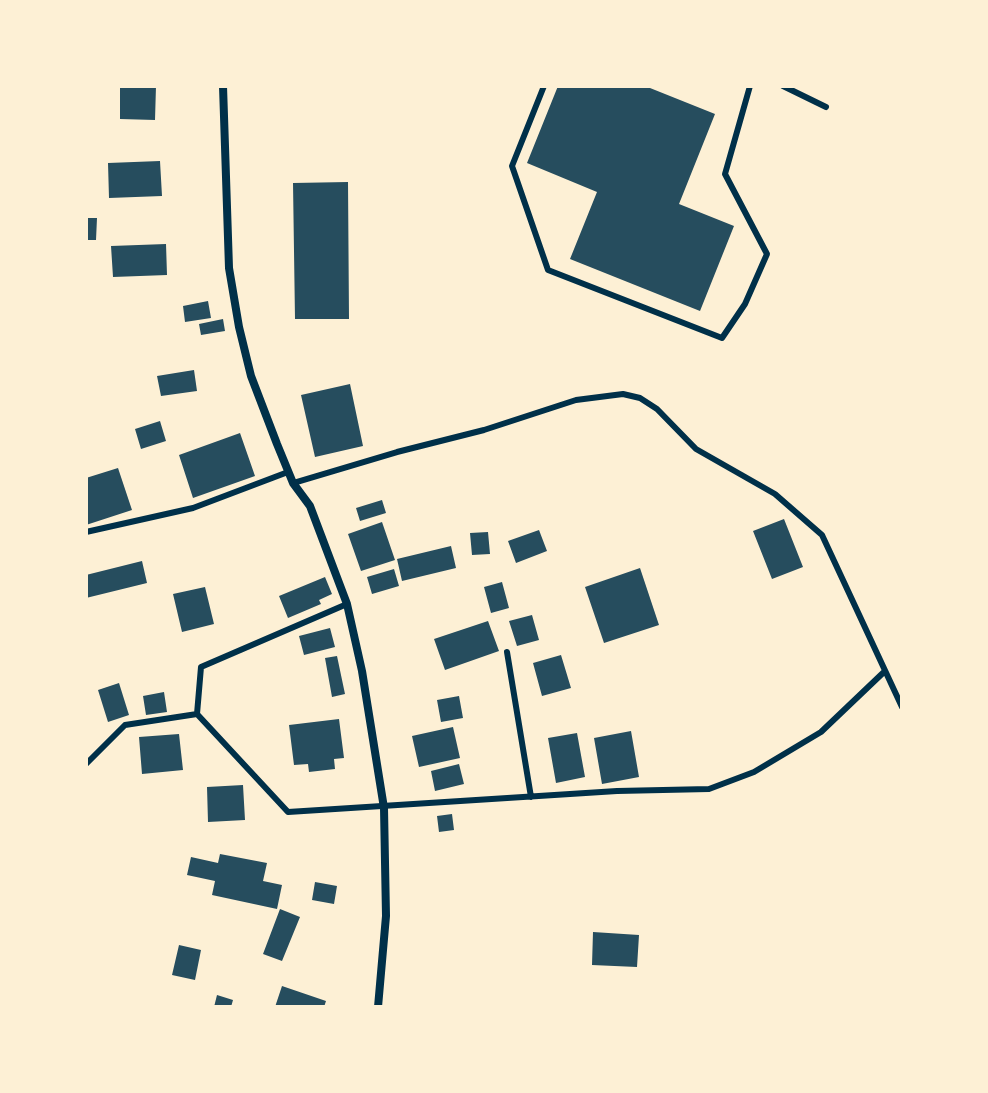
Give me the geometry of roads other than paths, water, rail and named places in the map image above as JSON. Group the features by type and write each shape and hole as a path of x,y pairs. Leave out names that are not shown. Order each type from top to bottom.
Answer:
{"street":[{"path":"223,86 229,268 251,376 288,472 310,506 347,604 362,671 384,808 386,916 378,1007"}],"lane":[{"path":"544,86 512,166 548,270 722,338 745,304 767,254 725,174 750,86"},
{"path":"783,86 826,107"},
{"path":"293,483 484,430 576,400 623,394 640,398 657,409 696,449 775,494 822,535 902,707"},
{"path":"86,532 193,508 288,472"},
{"path":"347,604 201,667 197,714 288,812 709,789 754,772 821,732 885,671"},
{"path":"507,652 531,797"},
{"path":"86,764 125,725 197,714"}]}
